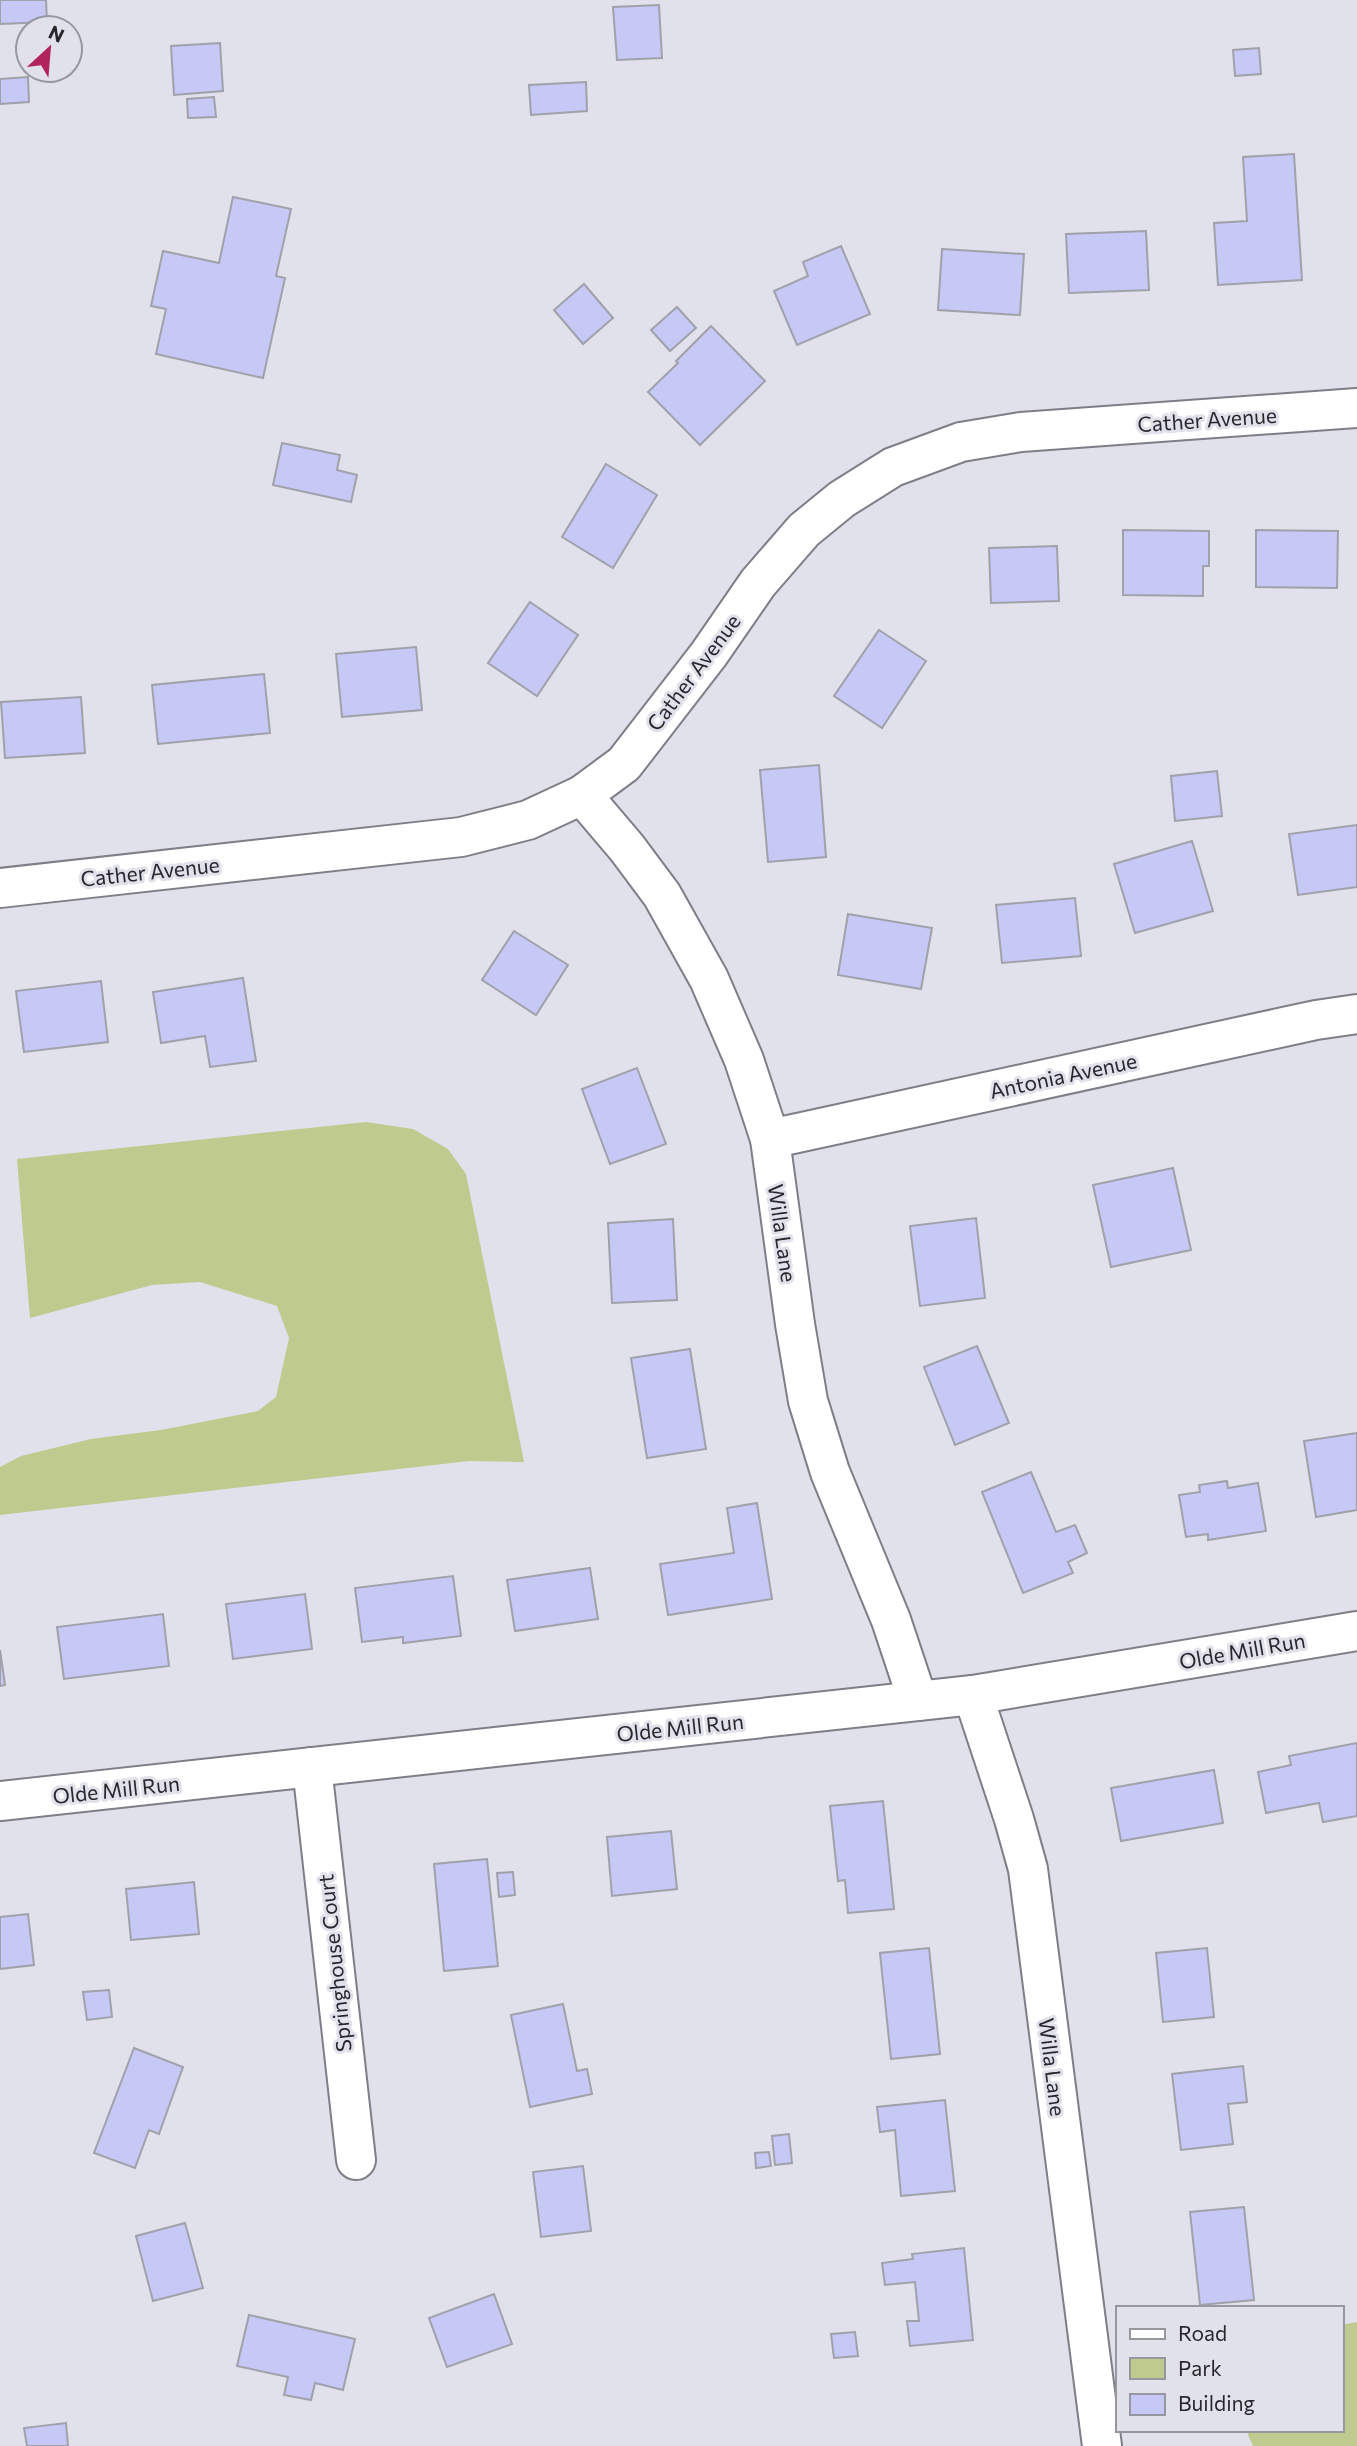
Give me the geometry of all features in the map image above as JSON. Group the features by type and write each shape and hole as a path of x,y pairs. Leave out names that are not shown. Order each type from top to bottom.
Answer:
{"street":[{"name":"Cather Avenue","path":"0,888 461,837 528,820 582,795 624,764 709,654 758,583 804,530 842,499 893,467 961,442 1021,432 1357,408"},
{"name":"Willa Lane","path":"582,795 662,895 709,979 744,1059 770,1139 808,1401 830,1472 891,1620 918,1701"},
{"name":"Antonia Avenue","path":"770,1139 1316,1020 1357,1014"},
{"name":"Olde Mill Run","path":"0,1801 972,1695 1357,1630"},
{"name":"Willa Lane","path":"972,1695 1014,1819 1028,1870 1102,2446"},
{"name":"Springhouse Court","path":"312,1767 356,2160"}],"green space":[{"path":"366,1122 413,1129 448,1149 466,1174 524,1462 469,1461 0,1515 0,1467 21,1456 91,1439 161,1430 258,1411 276,1397 289,1338 277,1306 200,1282 152,1285 30,1318 17,1159"},
{"path":"1357,2322 1357,2446 1253,2446 1247,2432 1343,2432 1343,2325"}],"building":[{"path":"0,0 46,0 47,14 14,14 14,23 0,24"},
{"path":"659,5 662,58 617,60 613,7"},
{"path":"220,43 223,91 174,95 171,46"},
{"path":"1259,48 1261,74 1235,76 1233,50"},
{"path":"14,78 14,84 28,84 29,102 0,104 0,79"},
{"path":"586,82 587,111 531,115 529,85"},
{"path":"214,97 216,117 188,118 187,99"},
{"path":"1294,154 1302,280 1218,285 1214,223 1247,221 1243,157"},
{"path":"233,197 291,209 276,276 285,278 263,378 156,354 166,309 151,306 163,251 219,263"},
{"path":"1146,231 1149,290 1069,293 1066,234"},
{"path":"841,246 870,314 797,345 774,291 808,276 803,262"},
{"path":"942,249 1024,254 1020,315 938,310"},
{"path":"584,284 613,318 583,344 554,310"},
{"path":"677,307 696,328 670,351 651,330"},
{"path":"711,326 765,381 700,445 648,392"},
{"path":"282,443 340,455 337,470 357,475 351,502 273,485"},
{"path":"606,464 657,495 613,568 562,537"},
{"path":"1123,530 1209,531 1209,566 1203,566 1203,596 1123,595"},
{"path":"1256,530 1338,531 1337,588 1256,587"},
{"path":"1057,546 1059,601 991,603 989,548"},
{"path":"530,602 578,635 537,696 488,663"},
{"path":"879,630 926,661 882,728 834,696"},
{"path":"416,647 422,710 342,717 336,654"},
{"path":"264,674 270,733 158,744 152,685"},
{"path":"81,697 85,753 5,758 1,702"},
{"path":"819,765 826,857 768,862 760,770"},
{"path":"1217,771 1222,816 1175,821 1171,776"},
{"path":"1357,825 1357,887 1298,895 1289,834"},
{"path":"1192,841 1213,911 1135,933 1114,864"},
{"path":"1075,898 1081,956 1002,963 996,905"},
{"path":"848,914 932,928 921,989 838,975"},
{"path":"514,931 568,965 536,1015 482,980"},
{"path":"243,978 256,1061 210,1067 205,1036 161,1043 153,992"},
{"path":"101,981 108,1042 24,1052 16,991"},
{"path":"637,1068 666,1144 610,1164 582,1089"},
{"path":"1173,1168 1191,1250 1111,1267 1093,1185"},
{"path":"976,1218 985,1298 920,1306 910,1226"},
{"path":"673,1219 677,1300 612,1303 608,1223"},
{"path":"977,1346 1009,1423 955,1445 924,1367"},
{"path":"690,1349 706,1449 647,1458 631,1358"},
{"path":"1357,1433 1357,1510 1316,1517 1304,1441"},
{"path":"1031,1472 1056,1532 1075,1525 1087,1553 1068,1562 1073,1573 1023,1593 982,1492"},
{"path":"1227,1481 1228,1488 1258,1483 1266,1531 1208,1540 1208,1534 1186,1537 1179,1495 1200,1492 1199,1485"},
{"path":"757,1503 772,1599 668,1615 660,1564 734,1553 727,1508"},
{"path":"590,1568 598,1619 515,1631 507,1580"},
{"path":"453,1576 461,1636 403,1643 403,1637 362,1642 355,1588"},
{"path":"305,1594 312,1649 233,1659 226,1604"},
{"path":"163,1614 169,1666 64,1679 57,1627"},
{"path":"0,1650 5,1685 0,1686"},
{"path":"1357,1743 1357,1816 1323,1822 1319,1803 1266,1813 1258,1772 1291,1765 1289,1756"},
{"path":"1214,1770 1223,1823 1121,1841 1111,1788"},
{"path":"883,1801 894,1909 848,1913 845,1880 838,1881 830,1806"},
{"path":"671,1831 677,1889 612,1896 607,1837"},
{"path":"487,1859 498,1966 444,1971 434,1864"},
{"path":"513,1872 515,1895 499,1897 497,1873"},
{"path":"194,1882 199,1934 131,1940 126,1889"},
{"path":"28,1914 34,1965 0,1969 0,1917"},
{"path":"929,1948 940,2054 891,2059 880,1953"},
{"path":"1207,1948 1214,2017 1163,2022 1156,1953"},
{"path":"109,1990 112,2017 87,2020 83,1992"},
{"path":"563,2004 577,2071 587,2069 592,2094 530,2107 511,2015"},
{"path":"134,2048 183,2067 159,2134 149,2130 135,2168 94,2153"},
{"path":"1243,2066 1247,2102 1228,2104 1233,2144 1181,2150 1172,2074"},
{"path":"945,2100 955,2191 901,2196 895,2130 880,2132 877,2107"},
{"path":"789,2134 792,2163 775,2165 772,2136"},
{"path":"769,2152 771,2166 756,2168 755,2153"},
{"path":"583,2166 591,2231 541,2237 533,2172"},
{"path":"1244,2207 1254,2300 1200,2305 1190,2212"},
{"path":"185,2223 203,2288 153,2301 136,2236"},
{"path":"964,2248 973,2340 910,2346 907,2321 919,2321 915,2282 885,2285 882,2263 913,2259 912,2254"},
{"path":"494,2294 512,2344 447,2367 429,2318"},
{"path":"249,2315 355,2339 343,2390 315,2383 311,2400 284,2395 288,2377 237,2366"},
{"path":"855,2332 858,2356 834,2358 831,2334"},
{"path":"66,2423 68,2446 27,2446 24,2428"}]}
